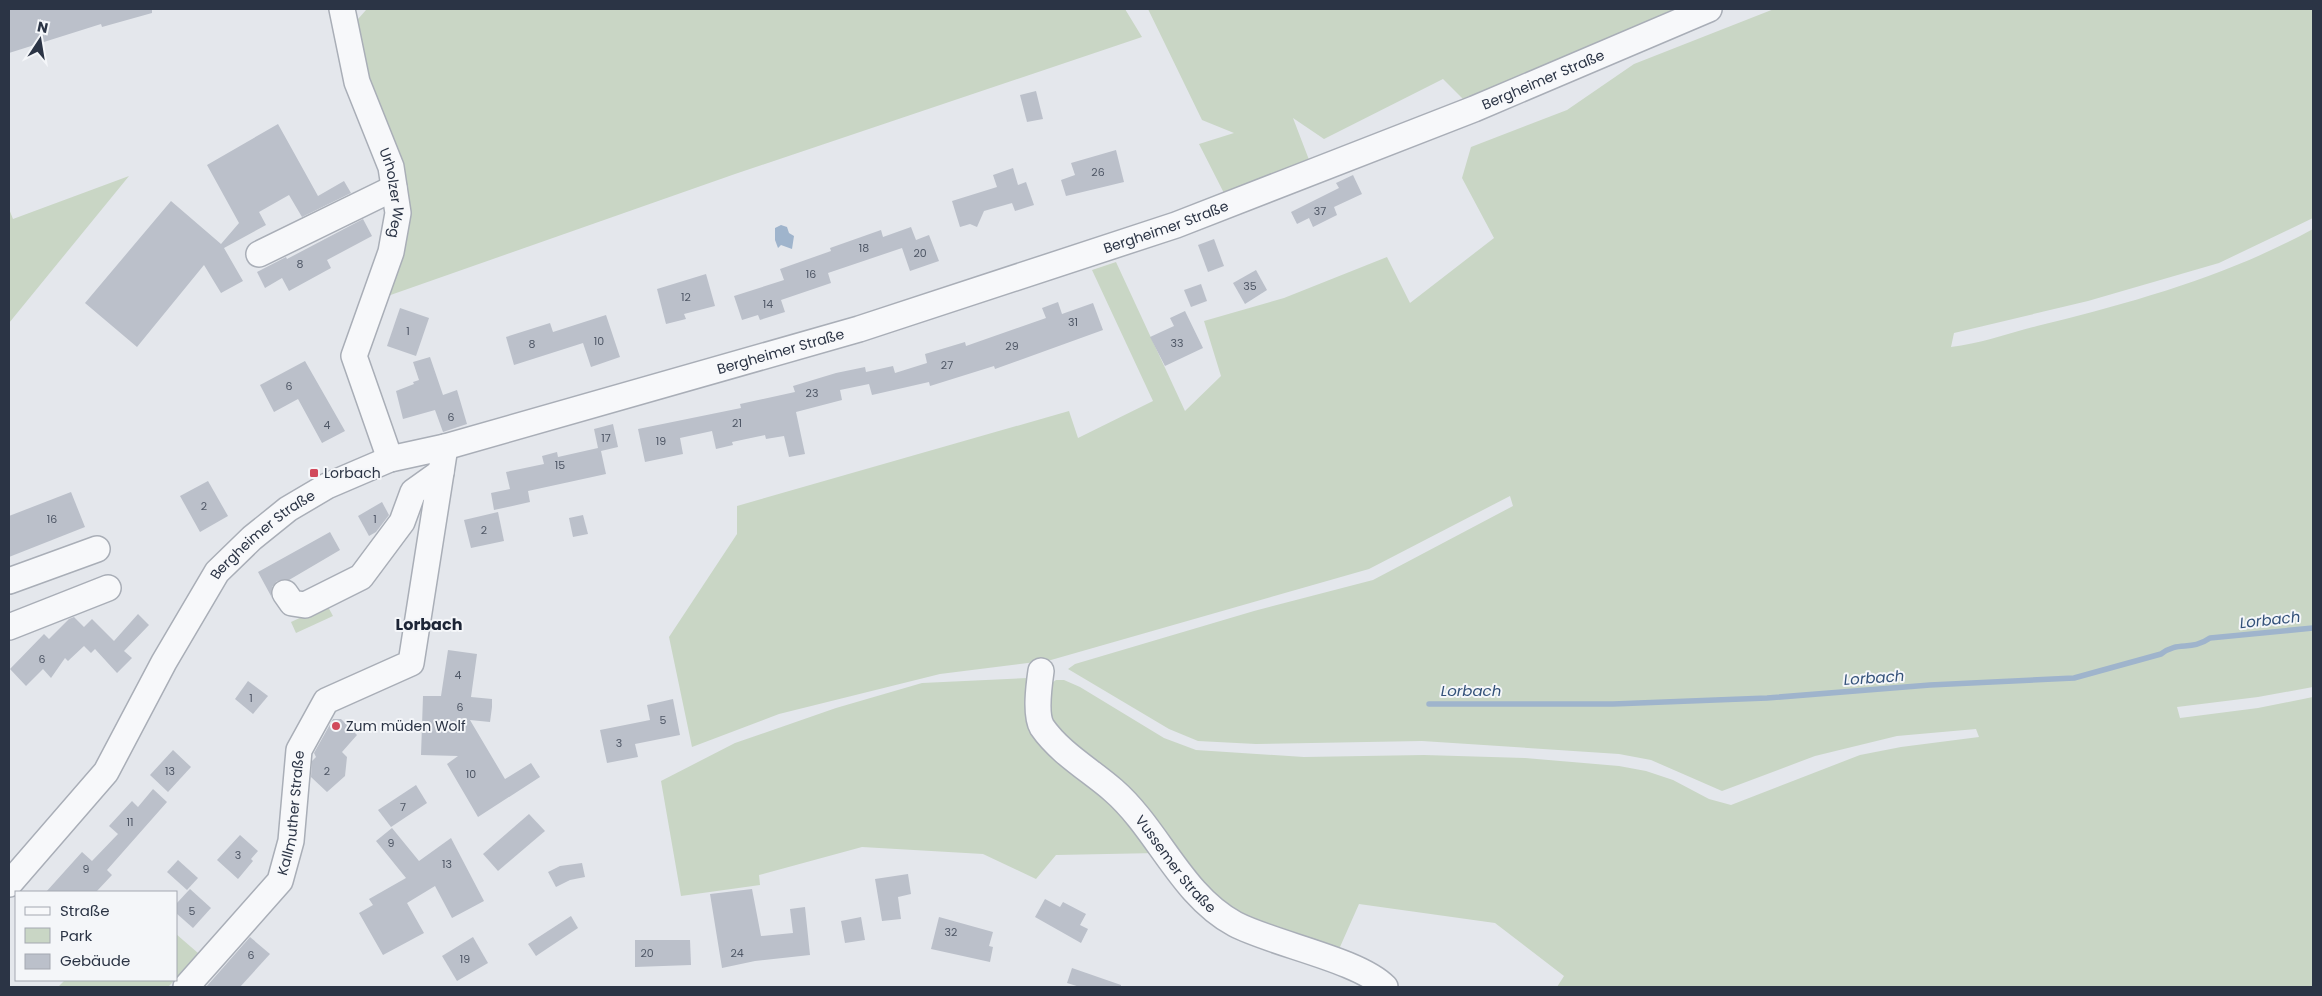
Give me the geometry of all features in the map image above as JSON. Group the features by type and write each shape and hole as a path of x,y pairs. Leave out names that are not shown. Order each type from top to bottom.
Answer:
{"street":[{"name":"Bergheimer Straße","path":"9,884 106,772 164,662 217,572 252,538 288,509 327,486 390,459 445,446 859,329 1176,225 1474,109 1709,9"},
{"name":"Urholzer Weg","path":"342,11 357,82 391,167 398,213 391,252 354,356 390,459"},
{"path":"259,254 394,188"},
{"path":"285,592 292,603 305,605 361,577 402,522 413,492 441,472 445,446"},
{"name":"Kallmuther Straße","path":"186,987 280,881 292,841 299,750 326,701 411,663 441,472"},
{"path":"9,581 97,549"},
{"path":"9,627 108,588"},
{"name":"Vussemer Straße","path":"1041,671 1037,693 1041,725 1056,744 1114,791 1156,840 1203,901 1234,923 1269,939 1335,961 1361,972 1385,987"}],"green space":[{"path":"1125,9 1142,37 735,174 382,298 407,211 351,27 366,10"},
{"path":"1148,9 1678,9 1463,99 1443,79 1324,139 1293,118 1311,165 1227,199 1199,144 1234,133 1202,120"},
{"path":"1774,9 2313,9 2313,218 2219,263 2088,301 1954,333 1951,347 1983,341 2143,298 2247,261 2313,229 2313,687 2258,697 2177,707 2180,718 2258,708 2313,697 2313,987 1557,987 1564,976 1495,923 1359,904 1336,956 1236,920 1045,724 1049,685 1056,680 1064,680 1080,687 1164,738 1196,750 1304,757 1424,755 1525,758 1619,766 1646,771 1673,780 1709,799 1731,805 1860,755 1901,747 1979,737 1976,729 1897,736 1815,756 1722,791 1651,760 1619,754 1422,741 1256,744 1198,741 1169,729 1068,669 1075,664 1254,611 1373,580 1513,506 1510,496 1369,569 1051,660 940,674 779,714 692,747 669,637 737,534 737,506 1069,411 1078,438 1153,401 1092,270 1116,262 1185,411 1221,376 1204,321 1284,298 1387,257 1410,303 1494,238 1462,178 1471,147 1567,110 1634,64"},
{"path":"129,176 9,323 9,209 13,219"},
{"path":"327,605 333,616 296,633 291,622"},
{"path":"1028,678 1077,766 1158,853 1056,855 1036,879 983,854 862,847 759,875 760,885 681,896 661,781 735,743 836,708 922,683"},
{"path":"178,936 198,953 178,976"},
{"path":"64,981 174,981 168,987 58,987"}],"water":[{"path":"781,225 787,227 789,233 794,236 792,249 781,245 778,248 775,240 775,228"}],"building":[{"path":"9,9 152,9 152,13 102,27 101,24 9,53"},
{"path":"1036,91 1043,119 1027,122 1020,95"},
{"path":"278,124 318,196 344,181 351,193 302,217 289,195 259,212 266,225 224,248 243,281 221,293 204,265 137,347 85,303 171,201 221,244 239,223 207,165"},
{"path":"1116,150 1124,182 1066,196 1061,180 1075,175 1071,163"},
{"path":"1013,168 1018,185 1026,182 1034,205 1015,211 1012,203 984,211 977,227 970,224 960,227 952,201 997,187 993,175"},
{"path":"1353,175 1362,194 1334,207 1337,215 1313,227 1309,218 1297,224 1291,212 1339,188 1336,183"},
{"path":"363,219 372,236 327,260 331,268 289,291 282,278 265,288 257,272 286,257 287,259"},
{"path":"911,227 916,240 929,235 939,261 910,271 902,248 828,273 831,283 781,300 785,312 760,320 758,315 742,320 734,296 784,280 780,269 831,251 830,248 881,230 883,237"},
{"path":"1214,239 1224,266 1208,272 1198,245"},
{"path":"1256,270 1267,290 1245,304 1233,283"},
{"path":"706,274 715,306 684,314 686,319 666,324 657,289"},
{"path":"1201,284 1207,301 1191,307 1184,290"},
{"path":"1058,302 1062,314 1093,303 1103,330 995,369 994,366 930,386 929,382 872,395 869,384 840,390 842,400 796,412 805,454 789,457 784,436 766,439 765,435 732,442 733,445 716,449 712,431 680,438 683,454 645,462 638,429 741,408 740,404 795,392 793,386 836,373 865,367 866,372 893,366 895,373 927,363 925,354 965,342 966,346 1046,318 1042,308"},
{"path":"400,308 429,318 416,356 387,346"},
{"path":"1185,311 1203,348 1165,366 1150,337 1174,326 1170,318"},
{"path":"606,315 620,357 591,367 583,343 514,365 506,337 550,323 553,332"},
{"path":"430,357 443,395 457,390 467,424 443,432 435,410 403,419 396,391 419,380 413,362"},
{"path":"305,361 345,431 322,443 298,399 274,412 260,385"},
{"path":"613,424 618,447 601,451 606,474 528,491 530,502 494,510 491,493 510,489 506,472 544,464 542,456 557,452 558,457 598,448 594,429"},
{"path":"208,481 228,516 200,532 180,496"},
{"path":"71,492 85,527 9,557 9,516"},
{"path":"382,502 389,515 376,532 369,536 358,516"},
{"path":"498,512 504,541 471,548 464,520"},
{"path":"583,515 588,534 573,537 569,518"},
{"path":"330,532 340,550 289,580 277,581 272,587 271,596 258,572"},
{"path":"138,614 149,625 124,651 132,658 117,673 95,649 91,653 84,646 68,661 65,658 51,678 43,669 26,686 10,669 44,634 49,639 69,619 74,617 84,627 92,619 114,641"},
{"path":"448,650 477,654 471,697 492,699 492,707 490,722 470,720 505,779 531,763 540,777 478,817 447,764 458,756 421,755 423,696 441,696"},
{"path":"248,681 268,696 253,714 235,699"},
{"path":"673,699 680,735 635,744 638,757 607,763 600,730 650,720 647,705"},
{"path":"333,719 341,719 357,735 342,752 347,757 345,776 327,792 311,777 312,761 316,757 314,753"},
{"path":"173,750 191,767 168,792 150,775"},
{"path":"416,785 427,803 391,827 378,810"},
{"path":"153,789 167,802 107,870 112,875 97,891 47,891 82,852 92,861 118,834 109,826 132,801 138,807"},
{"path":"529,814 545,831 498,871 483,854"},
{"path":"392,828 419,861 451,838 484,901 452,918 435,886 407,903 424,933 383,955 359,913 373,905 369,899 406,878 376,841"},
{"path":"240,835 258,851 251,859 253,861 238,879 217,860"},
{"path":"178,860 198,878 187,890 167,872"},
{"path":"582,863 585,877 570,880 556,887 548,872 560,866"},
{"path":"908,874 911,894 898,897 901,919 882,921 875,879"},
{"path":"190,889 211,908 193,928 178,915 178,902"},
{"path":"752,889 761,936 793,933 790,909 805,907 810,955 755,961 722,968 710,894"},
{"path":"1045,899 1060,907 1063,902 1086,914 1080,925 1088,929 1081,943 1035,917"},
{"path":"571,916 578,928 536,956 528,944"},
{"path":"861,917 865,940 845,943 841,921"},
{"path":"939,917 993,932 989,946 993,947 990,962 931,949"},
{"path":"250,937 270,954 240,987 206,987"},
{"path":"473,937 488,963 457,981 442,956"},
{"path":"635,940 690,940 691,965 635,967"},
{"path":"1072,968 1121,985 1121,987 1080,987 1067,983"}],"waterway":[{"name":"Lorbach","path":"1429,704 1613,704 1767,698 1930,685 2074,678 2161,654 2173,648 2203,642 2210,638 2313,628"}],"place":[{"name":"Lorbach","path":"314,473"},
{"name":"Zum müden Wolf","path":"336,726"}],"district":[{"name":"Lorbach","path":"429,624"}]}
